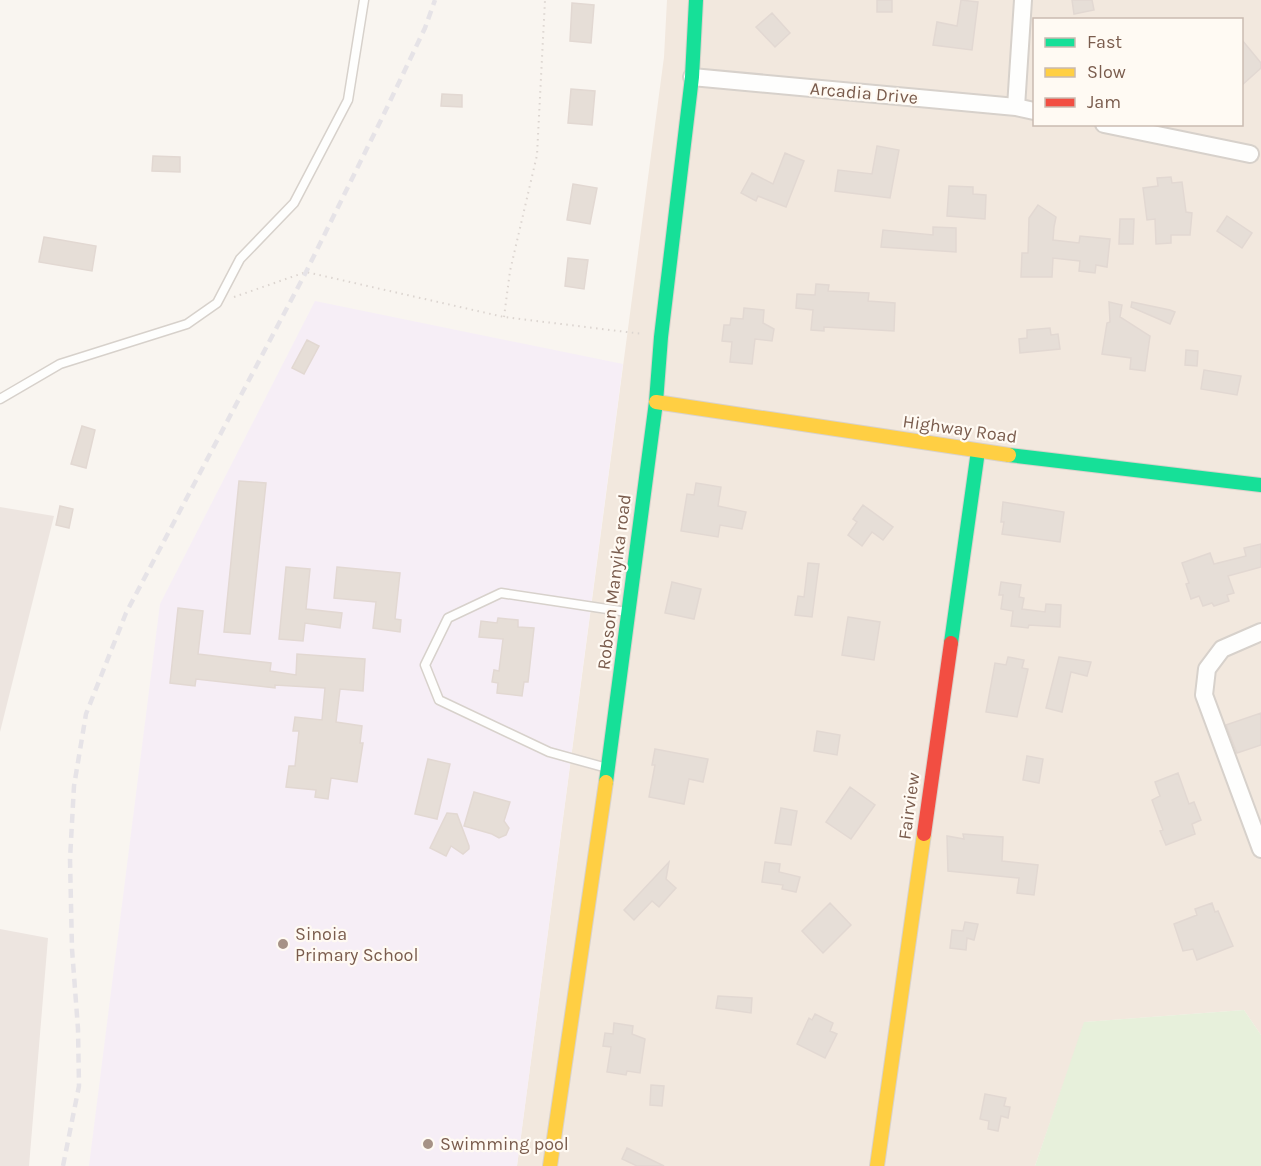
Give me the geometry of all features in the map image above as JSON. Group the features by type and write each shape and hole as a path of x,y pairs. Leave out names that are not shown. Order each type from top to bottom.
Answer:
{"street":[{"name":"Robson Manyika road","path":"550,1166 608,769 656,402 661,337 692,77 696,0"},
{"path":"1016,107 1023,0"},
{"name":"Arcadia Drive","path":"692,77 1016,107 1033,111"},
{"path":"1114,126 1250,154"},
{"name":"Highway Road","path":"656,402 978,451 1261,485"},
{"name":"Fairview","path":"876,1166 978,451"},
{"path":"1261,632 1222,649 1207,669 1204,695 1261,849"}],"lane":[{"path":"0,399 60,364 187,324 217,303 240,259 294,203 348,100 364,0"},
{"path":"608,769 549,752 439,700 425,664 448,618 501,593 627,612"}],"path":[{"path":"504,317 510,271 537,155 546,0"},
{"path":"217,303 306,272 504,317 661,337"}],"shaded area":[{"path":"667,0 1261,0 1261,1035 1244,1010 1085,1022 1035,1166 517,1166 664,57"},
{"path":"315,301 623,364 517,1166 89,1166 160,604"},
{"path":"0,507 54,516 0,732"},
{"path":"0,929 48,938 29,1166 0,1166"}],"green space":[{"path":"1244,1010 1261,1035 1261,1166 1035,1166 1084,1022"}],"building":[{"path":"877,0 892,0 892,12 877,12"},
{"path":"961,0 978,2 972,50 933,45 937,22 957,26"},
{"path":"1072,0 1092,0 1094,10 1074,14"},
{"path":"572,3 594,5 591,43 570,41"},
{"path":"772,13 790,33 775,47 756,27"},
{"path":"1243,41 1261,63 1261,68 1243,84"},
{"path":"571,89 595,91 592,125 568,123"},
{"path":"442,94 462,95 462,107 441,106"},
{"path":"877,146 899,150 890,198 835,191 838,170 872,174"},
{"path":"785,153 804,161 786,207 758,196 756,201 741,193 752,173 773,184"},
{"path":"153,156 180,157 180,172 152,171"},
{"path":"1171,177 1172,183 1182,182 1186,212 1192,213 1190,235 1171,235 1171,243 1156,244 1155,219 1147,220 1143,188 1158,186 1157,178"},
{"path":"573,184 597,188 590,224 567,220"},
{"path":"949,186 973,187 973,194 986,195 985,219 947,216"},
{"path":"1038,205 1056,217 1053,240 1079,243 1080,236 1110,239 1107,267 1096,265 1095,273 1079,271 1080,261 1053,258 1052,277 1021,277 1022,253 1028,253 1029,218"},
{"path":"1227,216 1252,233 1242,248 1217,231"},
{"path":"1120,219 1134,219 1133,244 1119,244"},
{"path":"933,227 956,228 956,252 881,247 883,230 933,235"},
{"path":"44,237 96,246 92,271 39,262"},
{"path":"568,258 588,260 584,289 565,286"},
{"path":"816,284 829,285 828,291 869,293 868,301 895,303 894,331 824,327 824,331 811,330 813,310 796,308 797,294 815,295"},
{"path":"1109,302 1122,305 1120,317 1150,336 1145,371 1130,369 1131,358 1102,354 1107,323 1110,322"},
{"path":"1132,302 1175,312 1170,324 1131,307"},
{"path":"744,308 764,310 763,323 774,329 772,341 755,339 752,364 730,362 732,342 722,341 724,325 730,325 731,318 743,319"},
{"path":"1050,328 1051,335 1058,334 1060,349 1020,353 1019,339 1027,338 1027,330"},
{"path":"307,340 319,346 304,374 292,368"},
{"path":"1186,350 1198,351 1197,366 1185,365"},
{"path":"1204,370 1241,376 1237,395 1201,389"},
{"path":"82,426 95,430 86,468 71,464"},
{"path":"239,481 266,483 250,634 224,632"},
{"path":"696,483 721,487 718,506 746,512 742,529 720,525 718,537 681,531 687,494 694,495"},
{"path":"1003,502 1064,512 1060,542 1002,534"},
{"path":"863,505 893,527 883,540 872,532 862,546 848,535 857,522 853,519"},
{"path":"60,506 73,509 69,528 56,525"},
{"path":"1261,544 1261,567 1228,576 1234,593 1227,595 1229,601 1214,606 1212,603 1203,606 1199,596 1191,599 1186,584 1189,583 1182,563 1210,553 1214,564 1246,556 1244,548"},
{"path":"808,563 819,564 812,617 795,615 798,596 804,597"},
{"path":"286,567 310,569 306,609 342,613 340,628 305,623 303,641 279,639"},
{"path":"337,567 400,573 395,619 401,620 400,632 373,628 376,602 334,598"},
{"path":"672,582 701,589 694,619 665,613"},
{"path":"1001,582 1021,585 1019,597 1024,598 1022,609 1045,612 1046,604 1061,605 1060,627 1011,626 1013,611 1001,609 1003,595 999,595"},
{"path":"178,608 203,611 198,654 271,663 270,671 296,675 297,654 365,659 363,691 340,689 336,722 362,726 360,743 363,743 357,782 331,778 328,799 315,797 316,790 286,787 289,766 295,766 299,731 293,731 295,717 322,720 325,688 275,685 275,688 196,679 195,686 170,683"},
{"path":"848,617 880,622 874,660 842,655"},
{"path":"498,618 518,620 518,627 534,628 528,682 524,682 522,696 497,693 498,683 492,682 494,670 499,671 503,639 479,637 481,621 497,623"},
{"path":"1008,657 1024,660 1022,668 1028,669 1017,717 986,712 995,663 1006,665"},
{"path":"1059,657 1091,662 1087,676 1071,672 1062,712 1046,708"},
{"path":"1261,713 1261,745 1237,753 1226,725"},
{"path":"817,731 840,735 837,755 814,751"},
{"path":"655,749 708,759 703,782 689,779 684,804 649,797 655,765 652,765"},
{"path":"1027,756 1043,759 1039,783 1023,780"},
{"path":"428,759 450,764 437,819 415,814"},
{"path":"1178,773 1189,804 1194,802 1201,820 1192,824 1195,834 1166,845 1152,800 1160,796 1155,782"},
{"path":"850,787 875,805 851,839 826,822"},
{"path":"474,792 510,802 504,821 509,828 506,835 499,838 464,826"},
{"path":"781,808 797,811 791,845 775,843"},
{"path":"447,813 457,814 469,846 463,854 451,846 446,856 430,848"},
{"path":"963,834 1003,837 1002,861 1038,865 1034,895 1017,893 1019,878 948,871 947,836 964,839"},
{"path":"669,862 666,879 676,888 659,907 652,901 634,920 624,910"},
{"path":"765,862 780,864 779,872 800,877 796,892 782,889 783,885 762,882"},
{"path":"830,903 851,925 823,953 802,931"},
{"path":"1212,903 1215,912 1218,911 1233,946 1197,960 1193,949 1183,951 1174,924 1197,915 1195,909"},
{"path":"965,922 978,924 974,940 967,938 966,950 950,948 952,930 963,931"},
{"path":"718,996 752,998 751,1013 716,1008"},
{"path":"815,1014 833,1023 830,1031 837,1034 825,1058 797,1044 809,1018 812,1020"},
{"path":"614,1023 633,1026 632,1034 645,1039 640,1073 627,1071 626,1075 607,1072 611,1047 603,1046 605,1033 613,1034"},
{"path":"651,1085 664,1086 662,1106 650,1105"},
{"path":"985,1094 1006,1098 1004,1106 1010,1107 1008,1118 1001,1116 998,1131 988,1129 989,1121 980,1119"},
{"path":"627,1148 664,1166 637,1166 622,1159"}],"railway":[{"path":"63,1166 79,1086 70,859 74,786 86,714 126,613 306,272 425,28 435,0"}],"traffic: fast":[{"path":"606,782 656,402 661,337 692,77 696,0"},
{"path":"951,643 978,451"},
{"path":"1009,455 1261,485"}],"traffic: slow":[{"path":"656,402 1009,455"},
{"path":"550,1166 606,782"},
{"path":"877,1166 924,834"}],"traffic: jam":[{"path":"924,834 951,643"}],"place":[{"name":"Sinoia Primary School","path":"283,944"},
{"name":"Swimming pool","path":"428,1144"}]}
